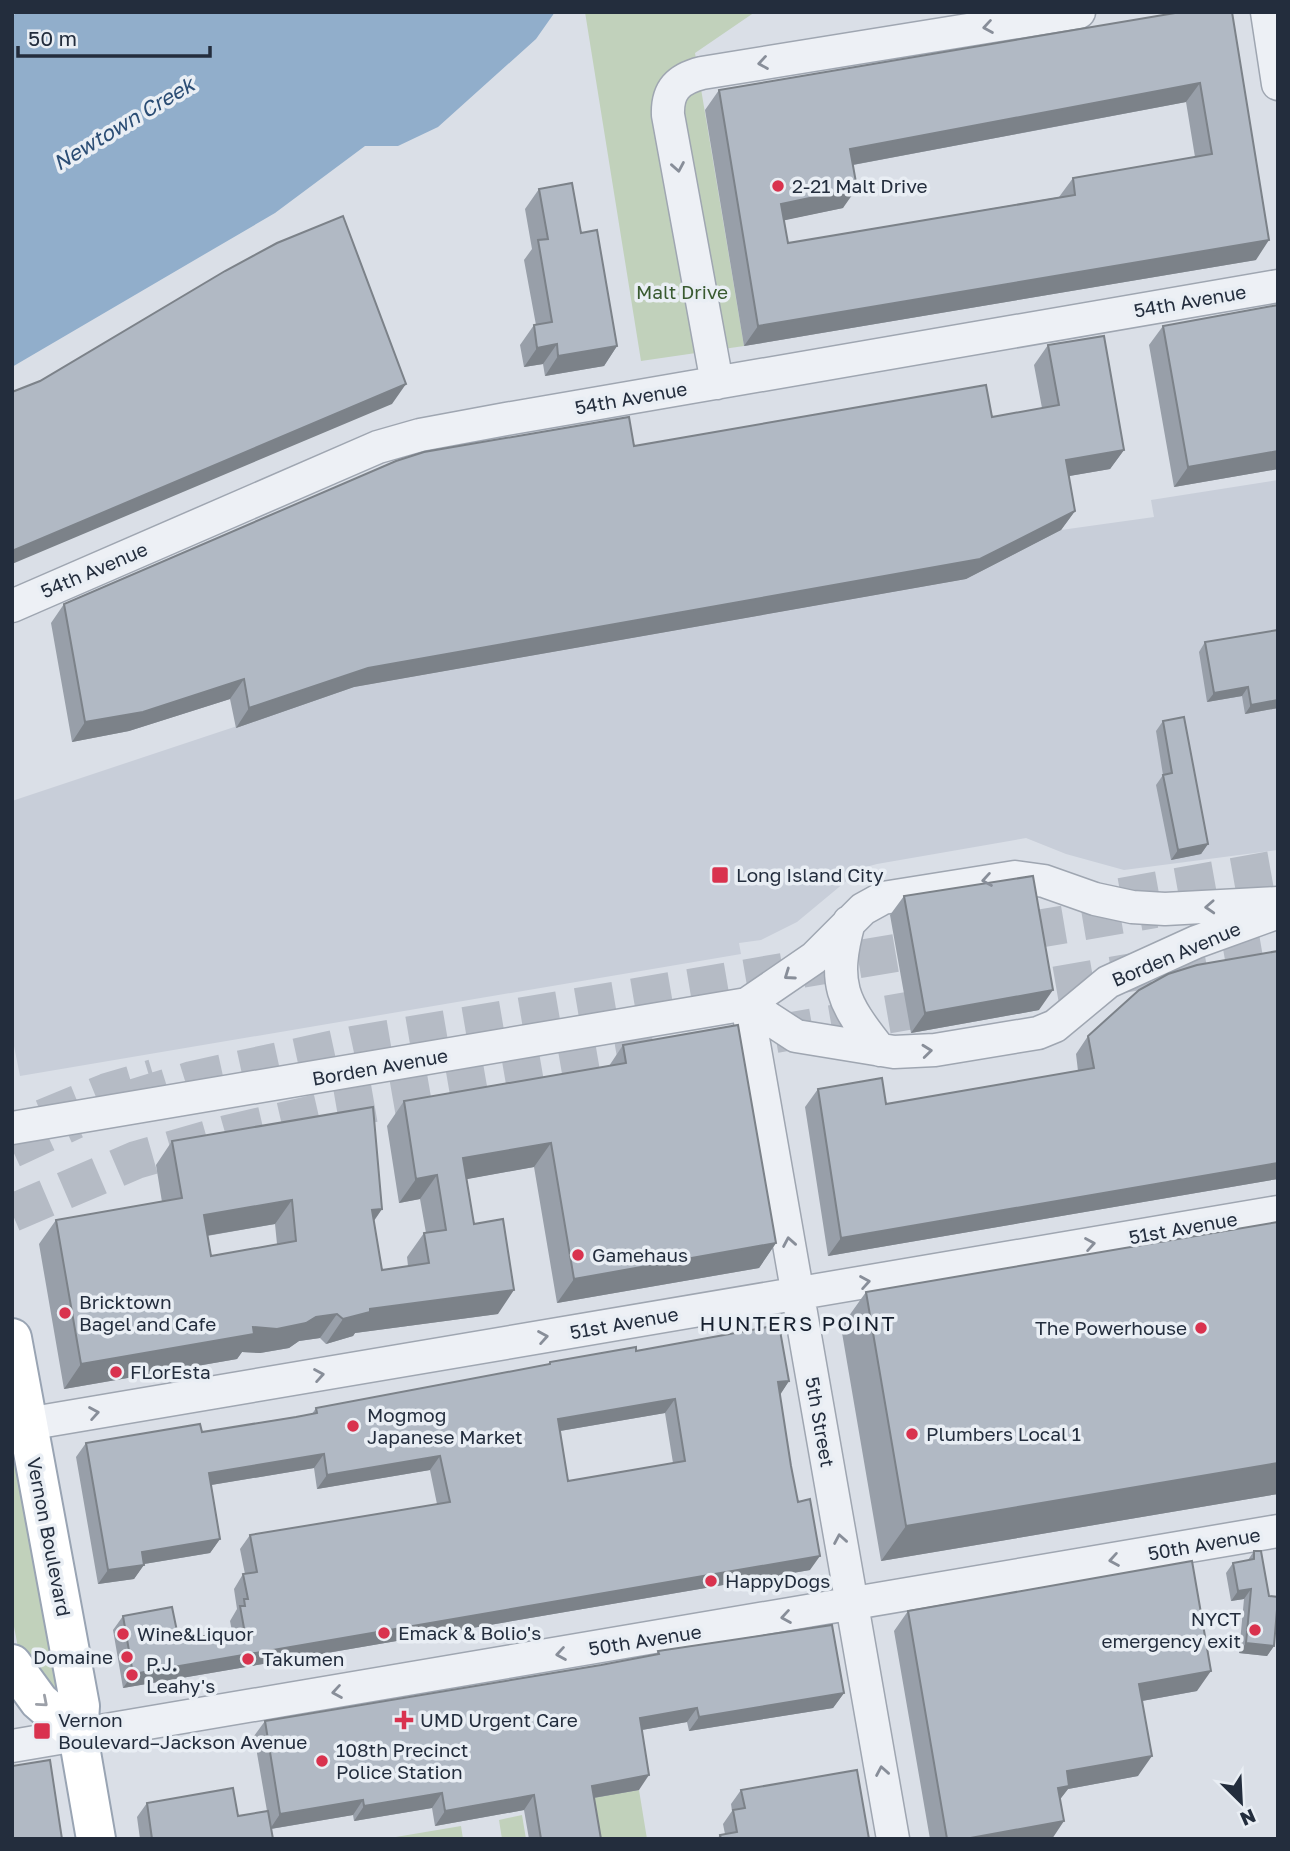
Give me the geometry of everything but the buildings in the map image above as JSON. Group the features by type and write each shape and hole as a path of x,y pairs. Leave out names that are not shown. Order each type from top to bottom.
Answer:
{"main road":[{"name":"Vernon Boulevard","path":"12,1338 20,1426 80,1706 78,1735 96,1839"},
{"path":"12,1664 39,1701 78,1735"}],"street":[{"path":"717,383 668,115 668,100 673,88 684,78 702,73 1079,12"},
{"path":"1267,12 1278,84"},
{"name":"54th Avenue","path":"12,606 388,444 439,431 1278,286"},
{"name":"Borden Avenue","path":"12,1128 747,1004 814,958 850,921 871,903 883,898 1015,877 1044,881 1095,899 1132,907 1166,909 1278,903"},
{"name":"Borden Avenue","path":"747,1004 796,1036 880,1050 928,1051 1046,1031 1108,982 1196,942 1278,912"},
{"path":"850,921 840,960 840,985 854,1017 880,1050"},
{"name":"5th Street","path":"747,1004 893,1839"},
{"name":"51st Avenue","path":"20,1426 1278,1212"},
{"name":"50th Avenue","path":"12,1746 853,1606 1278,1531"}],"shaded area":[{"path":"1278,480 1278,850 1124,870 1066,854 1026,838 877,864 862,868 797,922 761,940 739,943 741,954 20,1076 12,1036 12,801 354,687 966,579 1061,530 1154,517 1151,500"}],"green space":[{"name":"Malt Drive","path":"585,12 755,12 695,53 744,346 641,361"},
{"path":"12,1452 16,1453 60,1696 20,1658 12,1616"},
{"path":"639,1790 647,1839 588,1839 581,1799"},
{"path":"522,1815 526,1839 502,1839 499,1820"},
{"path":"461,1826 463,1839 384,1839"}],"water":[{"name":"Newtown Creek","path":"18,12 555,12 536,39 438,127 398,146 365,146 275,213 12,367 12,16"}],"tunnel":[{"path":"1121,897 1278,869"},
{"path":"131,1099 192,1080 353,1045 1155,909"},
{"path":"775,1034 1278,947"},
{"path":"12,1213 136,1160 227,1134 323,1112 664,1053"},
{"path":"43,1118 107,1092 154,1078"},
{"path":"12,1149 75,1120"}],"place":[{"name":"2-21 Malt Drive","path":"778,186"},
{"name":"Long Island City","path":"720,875"},
{"name":"Gamehaus","path":"578,1255"},
{"name":"Bricktown Bagel and Cafe","path":"65,1313"},
{"name":"The Powerhouse","path":"1201,1328"},
{"name":"FLorEsta","path":"116,1372"},
{"name":"Mogmog Japanese Market","path":"353,1426"},
{"name":"Plumbers Local 1","path":"912,1434"},
{"name":"HappyDogs","path":"711,1581"},
{"name":"NYCT emergency exit","path":"1255,1630"},
{"name":"Emack & Bolio's","path":"384,1633"},
{"name":"Wine&Liquor","path":"123,1634"},
{"name":"Domaine","path":"127,1657"},
{"name":"Takumen","path":"248,1659"},
{"name":"P.J. Leahy's","path":"132,1675"},
{"name":"UMD Urgent Care","path":"404,1720"},
{"name":"Vernon Boulevard–Jackson Avenue","path":"42,1731"},
{"name":"108th Precinct Police Station","path":"322,1761"}],"district":[{"name":"HUNTERS POINT","path":"798,1324"}]}
